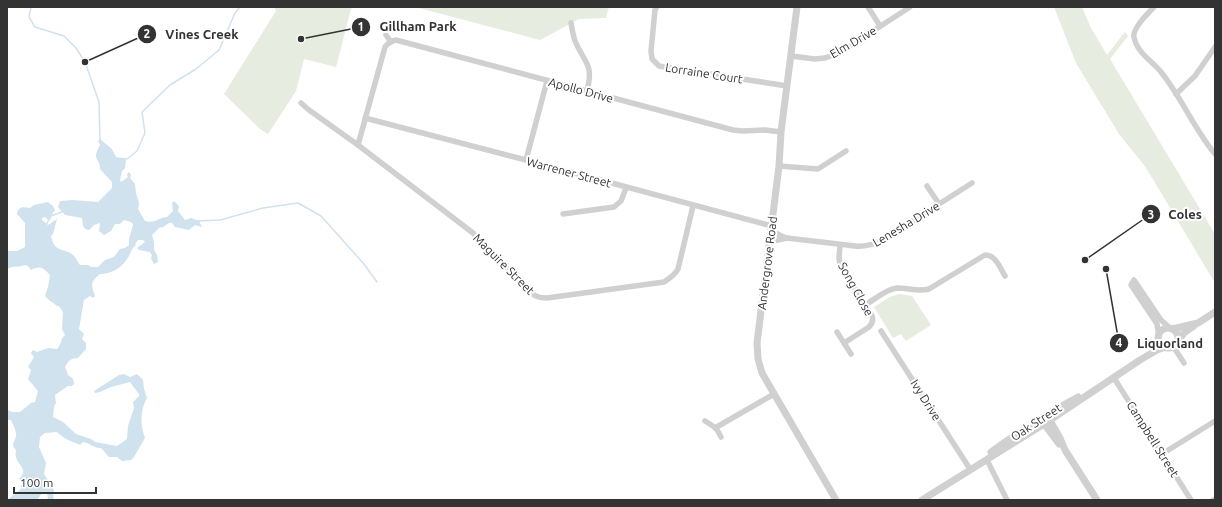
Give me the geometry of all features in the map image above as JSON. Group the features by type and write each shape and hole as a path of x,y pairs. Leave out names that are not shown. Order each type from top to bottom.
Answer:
{"street":[{"name":"Lorraine Court","path":"657,7 655,10 651,52 652,59 659,66 787,86"},
{"name":"Andergrove Road","path":"796,7 781,132 779,166 756,348 760,369 836,500"},
{"name":"Elm Drive","path":"791,56 826,58 839,53 910,7"},
{"path":"1154,7 1135,29 1133,35 1137,45 1143,54 1167,79 1203,139 1215,154"},
{"path":"868,8 880,26"},
{"path":"571,22 576,42 589,69 590,79 587,91"},
{"path":"358,145 385,47 391,42 386,35"},
{"name":"Apollo Drive","path":"391,42 396,40 406,42 733,130 764,130 781,132"},
{"path":"1176,94 1195,76 1215,47"},
{"path":"526,160 547,81"},
{"name":"Maguire Street","path":"301,103 473,233 534,296 540,298 664,282 669,279 678,269 693,206"},
{"name":"Warrener Street","path":"366,118 526,160 771,229"},
{"path":"779,166 818,169 846,151"},
{"name":"Lenesha Drive","path":"770,242 787,238 861,247 875,244 972,183"},
{"path":"927,186 938,204"},
{"path":"563,214 614,207 621,201 626,188"},
{"name":"Lenesha Drive","path":"771,229 787,238"},
{"name":"Song Close","path":"840,245 840,266 872,315 873,320 869,327 844,343"},
{"path":"865,305 892,289 900,288 922,291 929,289 985,255 994,258 1005,276"},
{"path":"1133,282 1161,320 1177,334 1172,345 1161,344 1156,324 1133,282"},
{"name":"Oak Street","path":"922,500 1140,360 1154,352 1172,345 1184,333 1215,312"},
{"name":"Oak Street","path":"1171,329 1195,324 1204,319"},
{"path":"1159,337 1166,328 1171,329"},
{"name":"Ivy Drive","path":"881,331 970,469"},
{"path":"837,332 851,354"},
{"name":"Oak Street","path":"1140,360 1159,337"},
{"path":"1172,345 1184,363"},
{"name":"Campbell Street","path":"1114,378 1191,500"},
{"path":"715,428 774,394"},
{"path":"1046,420 1058,436 1065,450 1097,500"},
{"path":"705,421 715,428 721,437"},
{"path":"1162,454 1215,421"},
{"path":"986,458 1007,500"}],"shaded area":[{"path":"274,7 353,7 351,9 336,67 304,59 296,91 268,134 260,129 224,94 276,11"},
{"path":"415,7 609,7 607,18 579,19 540,40"},
{"path":"1054,7 1082,7 1091,28 1107,55 1125,32 1128,36 1110,59 1215,234 1215,283 1144,165 1119,134 1076,63"},
{"path":"899,294 912,296 931,325 906,341 901,334 893,338 874,307 890,297"}],"water":[{"path":"100,139 112,149 116,157 119,159 124,158 126,161 120,180 121,182 128,177 127,174 129,172 131,175 130,178 135,184 139,203 138,209 145,221 152,222 167,217 173,211 172,203 174,201 179,206 178,211 185,220 191,218 199,221 202,227 195,225 189,230 175,227 172,223 169,223 159,228 152,235 154,250 157,255 158,262 154,264 150,252 139,250 137,248 145,242 143,240 138,240 127,260 120,267 109,273 100,274 94,279 92,286 95,296 93,298 90,296 84,300 79,329 84,334 82,339 86,343 86,349 78,358 70,360 65,367 68,375 73,379 74,384 72,386 68,386 55,395 56,403 54,406 53,417 63,422 76,434 91,439 95,442 117,446 127,439 128,426 134,408 133,402 139,394 130,382 111,387 100,392 95,393 94,391 119,375 124,374 130,377 137,374 143,380 147,398 143,407 142,418 142,428 145,438 134,457 131,460 122,461 117,457 109,457 101,448 88,443 83,442 80,445 65,438 57,432 45,433 40,437 39,447 46,463 44,474 54,490 54,500 46,500 48,498 47,493 42,493 37,500 7,500 21,489 22,482 19,479 22,476 23,470 17,460 16,450 13,446 16,435 11,420 8,420 7,412 9,410 12,412 20,412 31,403 35,402 38,391 28,379 31,370 28,367 34,357 31,353 33,350 37,352 48,348 57,349 65,335 62,329 63,312 59,306 45,296 50,275 42,268 31,270 25,265 7,269 7,251 17,251 25,247 25,223 17,214 18,210 22,207 30,208 34,205 48,202 55,210 48,220 45,217 42,218 42,220 48,225 57,219 53,234 51,236 54,245 59,249 72,254 80,265 98,267 105,260 114,257 120,249 129,245 133,224 131,222 124,220 120,224 115,224 111,231 104,235 99,231 100,223 94,225 89,230 85,229 82,218 65,215 58,207 60,201 73,200 98,202 112,188 112,182 100,169 100,165 96,157 97,150 100,145 98,141"}],"waterway":[{"path":"31,7 29,17 35,27 64,36 76,48 85,62 99,102 100,140"},
{"path":"115,158 127,159 137,151 145,133 142,112 170,85 196,69 219,50 235,13 240,7"},
{"path":"197,221 220,220 263,208 298,203 321,216 364,264 377,282"},
{"path":"46,225 51,216 64,211"}],"place":[{"name":"Gillham Park","path":"301,39"},
{"name":"Vines Creek","path":"85,62"},
{"name":"Coles","path":"1085,260"},
{"name":"Liquorland","path":"1106,269"}]}
